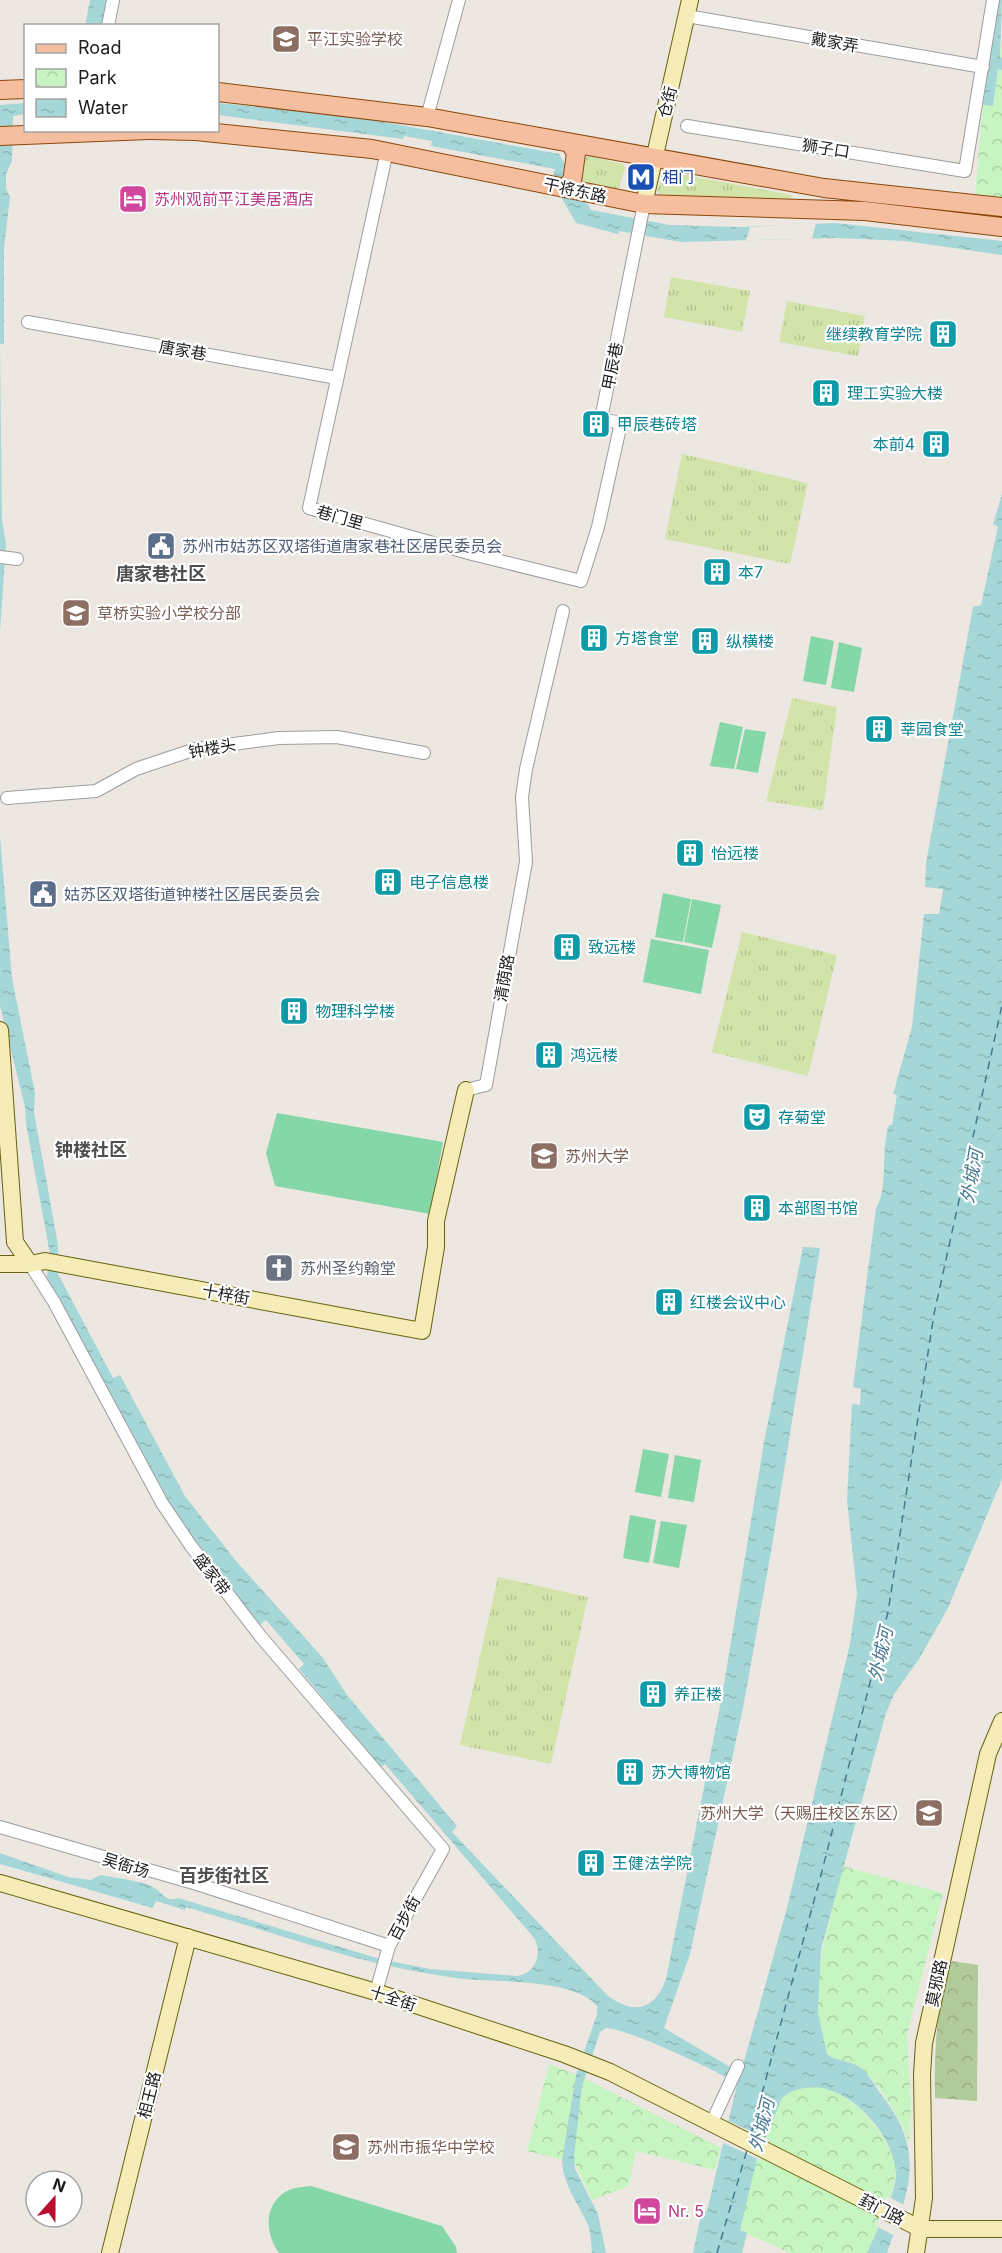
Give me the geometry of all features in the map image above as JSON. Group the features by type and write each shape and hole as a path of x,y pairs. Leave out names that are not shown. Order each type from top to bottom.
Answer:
{"main road":[{"name":"仓街","path":"643,209 689,8"},
{"path":"0,90 24,89"},
{"path":"219,92 427,117 833,189 1002,207"},
{"name":"干将东路","path":"0,136 88,132"},
{"name":"干将东路","path":"196,132 322,142 387,151 562,183 643,209 865,211 1002,227"},
{"path":"562,183 576,153 570,143"},
{"path":"0,1030 15,1242 46,1263"},
{"name":"清荫路","path":"422,1331 436,1247 435,1221 466,1090"},
{"name":"十梓街","path":"0,1253 422,1331"},
{"name":"十梓街","path":"0,1264 46,1263"},
{"name":"莫邪路","path":"916,2253 924,2198 922,2074 927,2026 988,1754 1002,1721"},
{"name":"十全街","path":"0,1883 376,1992 584,2062 771,2153"},
{"name":"相王路","path":"110,2253 188,1937"},
{"name":"葑门路","path":"771,2153 921,2229 1002,2229"}],"street":[{"path":"108,24 113,0"},
{"path":"427,117 459,0"},
{"path":"983,67 993,0"},
{"name":"戴家弄","path":"689,8 983,67"},
{"name":"狮子口","path":"687,126 965,171 983,67"},
{"path":"337,378 387,151"},
{"name":"甲辰巷","path":"581,581 598,527 621,423 601,419 643,209"},
{"name":"唐家巷","path":"28,322 337,378"},
{"name":"巷门里","path":"337,378 309,508 472,554 581,581"},
{"name":"清荫路","path":"466,1090 486,1085 526,862 522,797 525,778 563,611"},
{"name":"钟楼头","path":"7,798 96,791 136,769 196,749 279,738 337,737 424,753"},
{"name":"盛家带","path":"46,1263 54,1302 162,1503 191,1546 261,1637 443,1849"},
{"name":"吴衙场","path":"0,1827 197,1884 388,1952"},
{"name":"百步街","path":"376,1992 388,1952 443,1849"},
{"path":"714,2126 738,2066"}],"green space":[{"path":"1002,39 1002,199 975,195 983,105 993,106"},
{"path":"589,156 623,164 625,169 618,190 582,182 579,178 584,159"},
{"path":"670,172 792,195 791,200 726,200 659,194 657,191 663,174"},
{"path":"671,277 750,291 742,332 664,317"},
{"path":"787,301 865,316 858,356 779,342"},
{"path":"682,454 808,483 790,564 665,539"},
{"path":"811,636 834,641 826,685 803,681"},
{"path":"839,642 862,648 854,692 831,688"},
{"path":"792,698 837,707 823,810 766,801"},
{"path":"720,722 743,727 734,769 710,766"},
{"path":"745,729 766,732 758,773 736,769"},
{"path":"663,893 691,899 683,942 655,937"},
{"path":"692,899 721,905 712,948 684,942"},
{"path":"742,932 837,955 808,1076 712,1052"},
{"path":"651,939 709,950 701,994 643,982"},
{"path":"277,1113 443,1142 430,1214 275,1186 266,1153"},
{"path":"643,1449 669,1454 661,1497 635,1492"},
{"path":"675,1455 701,1460 694,1502 668,1498"},
{"path":"630,1515 656,1520 649,1563 623,1558"},
{"path":"661,1521 687,1525 679,1568 653,1563"},
{"path":"498,1577 588,1597 551,1764 460,1745"},
{"path":"842,1866 943,1893 907,2035 911,2107 909,2145 902,2126 881,2091 858,2067 828,2056 820,2031 817,2007 821,1960"},
{"path":"952,1961 978,1965 977,2101 935,2098 939,2010"},
{"path":"549,2064 584,2078 721,2148 715,2170 636,2151 629,2186 592,2200 575,2163 527,2151"},
{"path":"821,2087 846,2098 860,2109 882,2136 895,2165 895,2178 890,2197 867,2253 790,2253 739,2230 757,2159 781,2100 794,2091"},
{"path":"311,2186 442,2226 456,2247 457,2253 279,2253 269,2228 270,2211 279,2197 290,2190"}],"water":[{"path":"90,0 107,0 102,24 85,24"},
{"path":"998,0 1002,0 1000,57 1002,58 1002,70 998,69 993,106 983,105"},
{"path":"24,103 24,114 13,116 12,161 6,174 6,189 10,197 4,248 4,344 0,344 0,105"},
{"path":"219,103 356,117 559,154 591,210 670,225 739,227 836,223 1002,241 1002,255 905,241 836,238 681,242 619,231 618,234 576,223 552,181 555,169 431,146 432,141 404,136 403,139 219,115"},
{"path":"0,344 2,521 6,544 0,632"},
{"name":"外城河","path":"1002,494 1002,1479 948,1608 919,1659 894,1694 886,1713 821,1949 818,2013 827,2054 857,2065 864,2071 897,2118 909,2155 907,2192 887,2253 867,2253 889,2204 895,2184 894,2159 888,2143 866,2114 852,2101 821,2088 798,2089 781,2100 757,2159 740,2230 747,2233 742,2253 693,2253 702,2210 707,2211 737,2085 715,2071 674,2052 632,2035 606,2028 600,2032 582,2086 574,2156 575,2169 598,2214 606,2253 592,2253 588,2225 568,2186 562,2160 576,2075 597,2014 597,2006 586,1997 554,1986 465,1979 394,1967 324,1949 186,1907 185,1910 156,1901 153,1908 0,1864 0,1853 68,1877 91,1880 100,1875 134,1881 153,1887 170,1899 178,1898 380,1959 430,1969 517,1976 529,1971 537,1957 535,1939 385,1764 381,1767 299,1669 304,1664 266,1620 256,1628 236,1603 240,1599 178,1518 46,1283 50,1254 26,1124 25,1107 0,1006 0,836 12,978 35,1093 34,1112 58,1245 58,1274 113,1378 120,1375 185,1496 236,1561 323,1658 347,1695 457,1826 452,1832 608,1996 626,2006 643,2006 650,2003 666,1979 722,1696 764,1442 803,1247 820,1248 771,1552 743,1708 690,1954 664,2028 737,2071 742,2068 787,1908 850,1644 857,1594 847,1500 852,1404 860,1405 861,1389 853,1387 876,1208 882,1190 886,1135 889,1125 892,1125 897,1095 893,1094 912,1027 924,914 939,914 943,889 925,887 926,863 973,607 981,605 998,527 993,524"}],"pier":[{"path":"816,223 812,239 746,240 750,227"},
{"path":"726,2120 770,2140 760,2160 719,2141"},
{"path":"887,2196 906,2206 895,2236 876,2226"}],"ferry route":[{"path":"751,2134 822,1871 888,1612 934,1314 1002,1005"},
{"path":"717,2253 747,2150"}],"place":[{"name":"平江实验学校","path":"286,39"},
{"name":"相门","path":"641,177"},
{"name":"苏州观前平江美居酒店","path":"133,199"},
{"name":"继续教育学院","path":"943,334"},
{"name":"理工实验大楼","path":"826,393"},
{"name":"甲辰巷砖塔","path":"596,424"},
{"name":"本前4","path":"936,444"},
{"name":"苏州市姑苏区双塔街道唐家巷社区居民委员会","path":"161,546"},
{"name":"本7","path":"717,572"},
{"name":"草桥实验小学校分部","path":"76,613"},
{"name":"方塔食堂","path":"594,638"},
{"name":"纵横楼","path":"705,641"},
{"name":"莘园食堂","path":"879,729"},
{"name":"怡远楼","path":"690,853"},
{"name":"电子信息楼","path":"388,882"},
{"name":"姑苏区双塔街道钟楼社区居民委员会","path":"43,894"},
{"name":"致远楼","path":"567,947"},
{"name":"物理科学楼","path":"294,1011"},
{"name":"鸿远楼","path":"549,1055"},
{"name":"存菊堂","path":"757,1117"},
{"name":"苏州大学","path":"544,1156"},
{"name":"本部图书馆","path":"757,1208"},
{"name":"苏州圣约翰堂","path":"279,1268"},
{"name":"红楼会议中心","path":"669,1302"},
{"name":"养正楼","path":"653,1694"},
{"name":"苏大博物馆","path":"630,1772"},
{"name":"苏州大学（天赐庄校区东区）","path":"929,1813"},
{"name":"王健法学院","path":"591,1863"},
{"name":"苏州市振华中学校","path":"346,2147"},
{"name":"Nr. 5","path":"647,2211"}],"district":[{"name":"唐家巷社区","path":"161,574"},
{"name":"钟楼社区","path":"91,1150"},
{"name":"百步街社区","path":"224,1876"}]}
